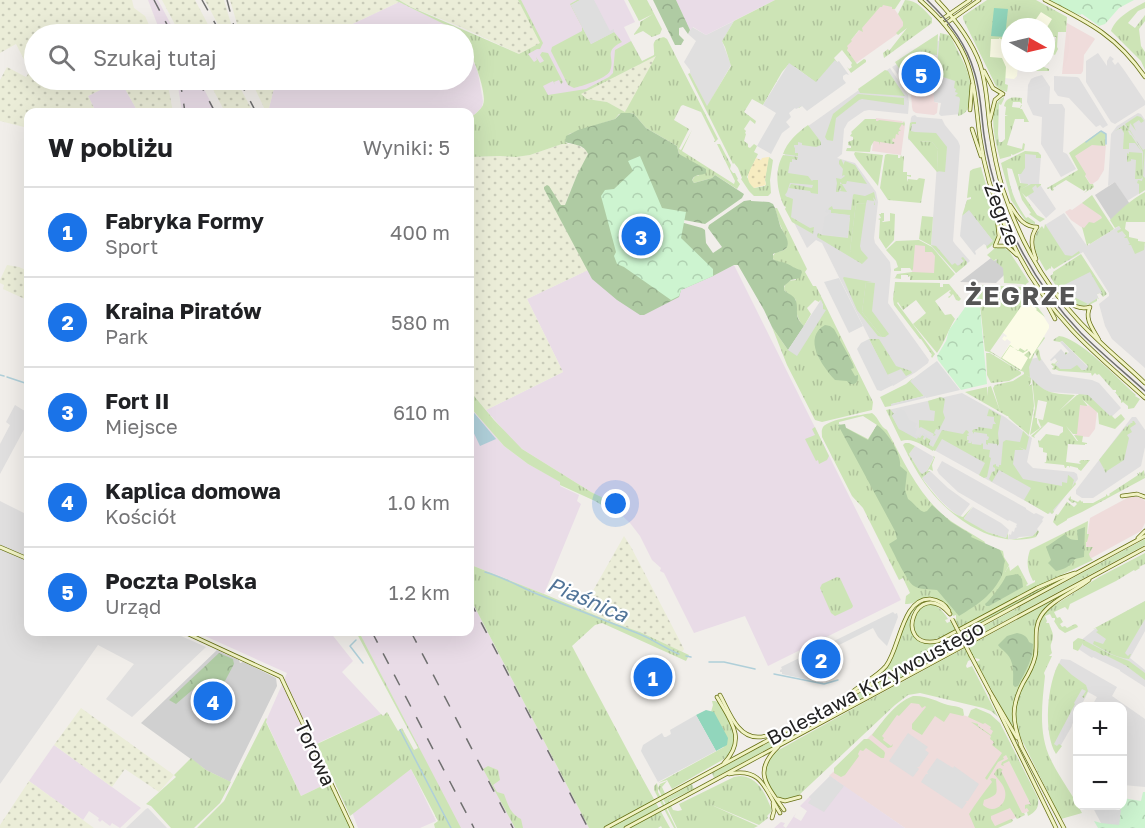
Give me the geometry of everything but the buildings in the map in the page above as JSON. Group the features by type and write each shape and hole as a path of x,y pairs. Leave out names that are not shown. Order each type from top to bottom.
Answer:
{"main road":[{"name":"Żegrze","path":"920,0 945,24 963,52 972,78 985,163 995,200 1020,257 1043,294 1064,321 1145,398"},
{"name":"Żegrze","path":"937,0 971,44 980,64 986,87 996,163 1007,200 1024,242 1054,289 1077,319 1145,383"},
{"path":"941,20 970,0"},
{"path":"945,24 979,0"},
{"path":"1045,0 1104,33 1128,55 1145,77"},
{"path":"980,64 993,88 1003,94 995,100 990,124"},
{"path":"970,110 972,78"},
{"path":"972,129 985,163"},
{"path":"995,200 999,234 995,246 1007,246 1020,257"},
{"path":"1007,200 1024,224 1037,227 1031,242 1039,266"},
{"path":"1054,289 1077,307 1082,309 1090,307 1088,319 1102,344"},
{"path":"1043,294 1055,319"},
{"path":"1078,340 1090,348"},
{"path":"1122,496 1137,494 1145,497"},
{"path":"1136,541 1145,531"},
{"name":"Bolesława Krzywoustego","path":"606,828 1145,536"},
{"path":"0,547 24,557"},
{"name":"Bolesława Krzywoustego","path":"626,828 1145,549"},
{"path":"950,614 935,604 921,606 912,619 914,633 925,642 938,641 1046,584 1080,572"},
{"path":"1021,745 1014,721 1015,705 1034,660 1040,617 1054,603 1093,576"},
{"path":"846,698 881,671 890,661 907,617 915,605 923,600 941,602 950,614 1064,828"},
{"name":"Torowa","path":"193,636 281,678 352,828"},
{"path":"990,692 1056,828"},
{"path":"720,766 732,754 737,741 735,730 719,696 745,734 760,738 780,734"},
{"path":"724,775 741,772 754,775 782,811 766,782 764,767 770,756 782,744"},
{"path":"776,798 786,801 800,797"},
{"path":"771,798 774,809 772,818"}],"shaded area":[{"path":"0,0 132,0 134,8 145,16 149,24 24,24 24,59 16,44 0,53"},
{"path":"148,0 158,0 171,24 157,24"},
{"path":"162,0 195,0 208,24 175,24"},
{"path":"205,0 224,0 231,24 218,24"},
{"path":"230,0 395,0 399,2 352,24 237,24"},
{"path":"399,0 518,0 541,43 519,54 474,33 474,24 454,24"},
{"path":"518,0 624,0 635,22 624,27 642,63 589,90 545,98 519,54 540,43"},
{"path":"580,0 594,0 610,31 614,29 614,32 591,44 571,5"},
{"path":"676,0 775,0 706,35 693,27 690,30"},
{"path":"885,0 888,0 907,27 856,63 845,47"},
{"path":"1007,0 1053,16 1053,18 1001,18 1001,72 1017,72 1017,76 1014,79 1004,78 994,83 971,21"},
{"path":"399,2 445,24 352,24"},
{"path":"734,21 722,41 731,65 707,107 684,62 696,41 688,34 692,27 706,35"},
{"path":"1067,23 1095,39 1084,55 1081,74 1062,74"},
{"path":"945,40 960,65 961,114 941,116 939,114 941,103 933,102 933,95 922,85 905,83 903,77 899,76 892,67 938,41"},
{"path":"1098,53 1107,66 1110,56 1114,59 1112,61 1115,65 1118,62 1145,101 1145,105 1115,124 1111,122 1086,82 1086,61"},
{"path":"658,55 625,113 607,102 587,99 580,94"},
{"path":"835,60 839,61 849,75 843,76 846,83 807,111 802,106 789,113 791,117 786,122 790,127 782,133 771,154 757,146 776,113 763,105 789,63 816,82"},
{"path":"474,63 483,101 482,107 474,115 474,108 269,108 274,90 474,90"},
{"path":"7,67 24,76 24,90 100,90 88,96 94,108 24,108 24,127 0,121 0,80"},
{"path":"890,68 908,95 908,114 864,111 848,122 844,129 842,154 837,158 855,163 876,192 878,202 874,238 875,243 890,262 888,303 929,360 916,372 893,386 822,243 816,240 807,248 785,205 781,163 790,144 804,129"},
{"path":"1042,75 1050,87 1049,104 1062,104 1065,109 1063,152 1067,154 1076,169 1061,177 1041,144 1042,117 1033,115 1027,102 1028,85 1031,79"},
{"path":"1054,76 1079,78 1108,125 1103,128 1100,125 1096,127 1069,98 1058,96 1054,90"},
{"path":"923,81 934,83 934,102 938,103 937,113 934,115 913,111 911,94 905,83 922,85"},
{"path":"100,90 126,90 136,108 94,108 88,96"},
{"path":"126,90 169,90 172,108 136,108"},
{"path":"179,90 204,90 214,108 181,108"},
{"path":"213,90 241,90 251,108 223,108"},
{"path":"256,90 274,90 269,108 264,108"},
{"path":"1138,113 1145,120 1145,190 1127,201 1115,182 1108,186 1111,134 1117,126"},
{"path":"915,115 942,119 960,146 953,241 970,261 956,273 931,246 938,150 931,142 908,140 911,118"},
{"path":"876,118 902,121 905,125 901,155 872,151"},
{"path":"562,144 576,144 588,151 588,157 577,175 565,205 561,205 547,186 544,189 588,270 527,299 563,372 486,410 474,396 474,157 530,155"},
{"path":"1091,144 1106,144 1104,170 1098,180 1091,185 1073,156"},
{"path":"1025,152 1038,152 1041,156 1039,183 1056,209 1046,218 1023,191 1018,171"},
{"path":"1115,182 1134,210 1113,223 1095,195"},
{"path":"1089,198 1096,211 1104,218 1084,229 1071,220 1065,212"},
{"path":"826,209 831,210 831,213 850,215 847,237 822,234 825,217 830,213 825,212"},
{"path":"969,210 993,241 975,251 975,255 960,236 962,216"},
{"path":"1064,213 1087,246 1119,226 1137,253 1145,245 1145,368 1112,339 1105,326 1099,304 1109,296 1109,293 1083,252 1068,261 1045,225"},
{"path":"914,244 922,244 931,249 936,256 935,273 912,273"},
{"path":"991,258 994,261 1000,258 1007,272 996,283 960,282"},
{"path":"7,265 24,269 24,299 3,289 4,285 0,283"},
{"path":"734,265 901,600 768,666 745,616 694,633 664,573 652,560 640,536 617,511 619,506 591,492 522,449 486,410 563,372 527,299 588,270 592,279 681,290"},
{"path":"1090,272 1102,293 1097,294 1098,298 1088,304 1076,298 1064,285"},
{"path":"839,278 863,326 849,333 824,282"},
{"path":"821,300 823,309 826,310 797,356 788,350"},
{"path":"1025,300 1040,311 1049,328 1023,372 1001,358 1011,342 1002,339 1007,336 1002,332"},
{"path":"869,339 893,385 881,391 877,390 857,349 861,343"},
{"path":"1062,341 1088,367 1085,370 1077,365 1071,369 1060,369 1055,364 1058,362 1055,358 1050,360 1061,349 1066,355 1069,352 1060,342"},
{"path":"1040,357 1052,374 1099,383 1121,408 1108,420 1078,394 1050,392 1042,389 1023,372 1031,359"},
{"path":"937,361 960,390 891,406 891,404 924,396 910,381"},
{"path":"962,393 1005,417 1032,438 1027,462 1033,468 1077,474 1078,479 1052,514 898,430 888,410"},
{"path":"1074,403 1092,406 1097,412 1095,429 1089,437 1076,436 1070,428"},
{"path":"15,405 24,411 24,429 0,474 0,444 10,425 6,422"},
{"path":"901,409 904,410 909,420 917,424 915,435 917,439 899,429 892,415"},
{"path":"474,412 504,446 528,464 561,482 560,486 579,495 577,501 581,504 544,594 474,566"},
{"path":"1132,417 1136,417 1145,430 1145,447 1141,466 1093,498 1082,498 1076,494 1076,490"},
{"path":"923,433 932,438 931,440 922,435"},
{"path":"915,446 934,457 923,474 909,454"},
{"path":"942,461 1034,514 1044,517 1038,530 1033,536 1008,539 1017,524 958,492 939,474 937,470"},
{"path":"930,471 970,504 960,517 941,501 922,478"},
{"path":"1129,497 1141,497 1145,501 1145,523 1141,531 1088,560 1086,544 1090,518"},
{"path":"0,501 24,513 24,636 181,636 206,647 132,717 106,699 134,664 98,645 0,784"},
{"path":"973,507 1009,530 1006,538 987,532 964,520"},
{"path":"624,536 684,649 682,652 640,632 582,610"},
{"path":"1145,601 1145,631 1130,658 1145,670 1145,687 1120,670 1092,658 1074,646 1095,629"},
{"path":"474,606 589,828 460,828 361,636 474,636"},
{"path":"893,612 897,613 898,617 887,646 873,628 811,659 823,683 780,672 781,667"},
{"path":"205,636 333,636 353,661 342,672 381,714 309,747 326,784 301,796 266,721 287,673"},
{"path":"217,650 239,660 240,663 243,662 276,678 277,686 230,782 206,770 141,723"},
{"path":"1061,659 1070,660 1117,687 1112,696 1121,702 1094,702 1097,697 1088,692 1083,702 1073,702 1073,723 1057,752 1052,744 1055,672"},
{"path":"908,699 990,723 1033,809 995,828 905,828 829,776"},
{"path":"1127,706 1145,719 1145,787 1127,785"},
{"path":"81,708 174,775 159,792 125,769 112,787 54,745"},
{"path":"696,715 716,751 658,782 641,751 643,745 662,733 666,737 671,734 670,730"},
{"path":"908,733 928,747 925,750 929,753 917,767 919,769 913,777 889,761"},
{"path":"54,745 141,808 120,828 112,823 110,826 102,820 100,822 99,818 89,811 83,820 29,781"},
{"path":"937,758 953,768 954,766 979,784 968,801 965,801 967,802 962,809 921,782"},
{"path":"411,769 436,821 420,828 358,828 352,812"},
{"path":"830,776 905,828 786,828 796,813 794,817 801,821 807,811 800,806"},
{"path":"830,776 844,786 824,812 808,803 811,799 809,797"},
{"path":"29,781 94,828 0,828"},
{"path":"148,808 167,828 126,828 146,809"},
{"path":"1094,810 1121,810 1119,825 1101,823"},
{"path":"781,822 785,823 783,826 786,828 774,828"}],"green space":[{"path":"395,0 450,24 444,24"},
{"path":"518,0 521,0 543,43 540,49 528,54 534,62 537,60 536,57 540,63 544,61 540,55 542,52 548,53 563,82 561,84 559,80 554,82 555,85 553,81 543,86 548,95 586,89 609,77 613,73 615,50 631,41 642,61 654,55 655,41 663,37 667,39 718,139 714,142 701,112 683,105 674,120 689,129 679,149 681,150 692,130 682,151 734,184 735,181 717,144 720,144 731,165 730,169 735,173 740,184 737,189 715,175 694,183 692,180 696,175 699,176 679,154 677,146 646,128 634,114 630,113 619,114 615,119 569,134 565,142 568,144 530,155 474,157 474,115 481,109 484,99 474,62 474,34 519,54 540,43","holes":["656,56 625,112 607,102 587,99 581,94"]},
{"path":"580,0 571,5 591,44 614,32 622,42 611,52 611,66 608,74 594,82 574,88 568,85 551,51 552,47 582,31 570,4"},
{"path":"628,0 647,0 662,29 660,34 652,37 643,31 634,35 640,22 653,14 639,21"},
{"path":"653,0 676,0 690,30 688,34 683,27 679,28 679,35 684,40 681,45 675,45"},
{"path":"775,0 901,0 895,9 883,5 880,7 862,28 863,32 859,30 847,46 847,50 857,64 864,59 866,62 851,73 847,67 849,69 852,67 852,63 842,50 834,58 837,62 807,102 799,108 797,106 815,82 795,67 788,65 763,105 752,99 744,112 756,121 755,124 750,120 744,129 746,134 744,141 750,148 754,144 757,146 754,152 758,154 747,177 754,188 765,186 768,159 769,157 773,160 771,193 768,196 754,196 741,179 738,168 733,164 688,74 690,73 707,106 731,66 722,41 734,21"},
{"path":"905,0 920,6 932,18 932,23 884,58 883,53 888,49 889,51 907,28 898,35 896,33 903,26 898,14"},
{"path":"987,0 1036,0 1067,17 1066,32 1058,32 1058,49 1055,55 1055,18 1050,18 1041,12 1037,18 1001,18 1001,39 991,39 990,57 1001,58 1001,72 1006,72 1007,92 996,86 963,16"},
{"path":"1049,0 1134,0 1119,8 1105,24 1099,26 1082,14 1074,13"},
{"path":"1145,2 1145,8 1138,11 1128,23 1135,28 1145,15 1145,21 1139,29 1141,46 1145,52 1145,70 1141,61 1111,31 1121,18"},
{"path":"994,8 1008,9 1007,18 1001,18 1001,37 991,36"},
{"path":"940,33 951,37 969,76 968,107 965,113 958,116 960,99 955,96 958,93 954,88 955,81 940,76 936,78"},
{"path":"938,34 937,55 921,53 915,59 920,65 907,63 906,71 914,72 913,75 902,73 895,62"},
{"path":"885,70 905,96 860,93 858,89"},
{"path":"858,94 904,98 904,105 859,100 836,118 833,141 827,140 825,137 833,114"},
{"path":"1004,97 1001,105 999,104 999,142 1005,139 1005,116 1008,116 1005,115 1006,107 1004,106 1008,99 1022,98 1022,104 1013,102 1012,107 1020,108 1022,105 1020,109 1029,122 1024,122 1024,119 1015,119 1007,145 1022,149 1023,143 1025,144 1024,150 1000,159 994,135 993,116 998,102"},
{"path":"621,113 634,114 646,128 677,146 679,154 706,169 706,173 693,178 694,183 715,175 744,194 742,198 705,224 684,220 684,223 705,230 706,243 713,253 722,247 708,228 709,225 744,201 773,204 788,245 773,254 773,259 802,272 800,278 791,280 784,286 784,290 795,299 797,316 804,326 788,350 772,327 738,265 681,290 679,297 644,315 640,315 617,300 592,279 544,187 549,186 561,205 565,205 588,154 581,147 565,142 566,136 615,119"},
{"path":"1137,116 1141,117 1144,121 1141,123 1139,120 1133,124 1136,131 1130,123 1129,130 1125,124"},
{"path":"865,119 903,123 904,121 905,124 904,126 902,124 899,129 901,131 899,135 896,134 895,139 893,138 892,141 895,143 893,144 880,142 879,145 879,142 874,141 870,152 846,151 847,148 851,148 848,142 853,140 850,136 851,132"},
{"path":"912,122 916,124 912,124 911,131 919,136 919,141 932,142 938,149 937,171 939,172 937,172 908,138"},
{"path":"808,125 821,145 816,147 802,145 798,142 798,145 794,147 798,156 783,154 793,138"},
{"path":"1124,125 1142,152 1135,143 1129,143 1129,149 1123,149 1124,133 1121,128 1115,131"},
{"path":"1100,131 1106,134 1105,146 1092,145 1075,156 1085,176 1094,187 1084,193 1086,189 1084,191 1066,180 1052,191 1048,189 1078,170 1069,153"},
{"path":"915,132 936,133 947,147 945,172 937,171 938,149 932,142 919,141 919,136 913,136"},
{"path":"1135,139 1143,150 1145,149 1143,176 1145,190 1139,194 1137,183 1138,180 1142,181 1143,177 1135,179 1136,160 1131,159 1127,162 1127,153 1142,153 1142,176 1143,152"},
{"path":"1025,151 1038,152 1041,158 1025,154 1025,168 1021,174 1018,174 1020,183 1028,185 1021,189 1031,184 1041,185 1032,188 1034,192 1026,197 1022,193 1037,215 1045,219 1040,222 1029,214 1031,213 1022,200 1012,169 1007,168 1011,189 1016,200 1026,218 1028,217 1035,224 1027,223 1011,200 1001,163"},
{"path":"855,152 883,155 878,186 856,158"},
{"path":"887,154 898,155 898,158 901,155 904,156 903,172 911,175 911,177 907,176 907,182 908,179 925,179 921,203 888,200 880,188"},
{"path":"783,155 798,157 797,160 792,159 790,162 788,173 808,176 812,181 818,180 818,194 789,188 791,184 812,188 813,185 790,183 785,195 793,199 791,217 810,228 814,227 813,234 792,222 785,209 778,187 778,167"},
{"path":"640,156 662,208 686,212 681,238 713,269 713,276 681,290 679,296 671,300 617,264 601,196 605,190 614,189 633,171 628,161"},
{"path":"841,159 843,165 845,161 855,165 867,184 847,181 846,184 842,184 847,192 840,191 840,188 839,192 836,192 836,178 841,179 845,176 842,176 843,169 839,164"},
{"path":"981,167 997,232 995,242 987,249 986,245 992,240 969,211 962,216 967,200 971,199 971,197 967,198 970,171"},
{"path":"874,192 876,201 873,197 874,201 867,200 866,204 856,203 850,251 862,264 817,237 818,233 848,238 850,218 828,210 832,206 833,209 851,210 854,194 865,196"},
{"path":"1145,192 1145,222 1126,222 1125,229 1129,232 1129,237 1145,242 1144,250 1135,254 1122,231 1118,233 1117,231 1121,229 1119,226 1115,228 1110,220 1127,204"},
{"path":"1092,195 1114,229 1087,246 1082,227 1102,218 1082,203"},
{"path":"856,203 866,204 860,246 868,258 863,263 854,258 850,251"},
{"path":"775,208 807,269 805,272 813,286 816,286 873,402 872,410 822,422 815,420 787,365 772,327 788,350 823,309 823,305 820,300 819,302 815,300 807,308 811,314 804,326 801,323 797,314 796,300 784,290 787,282 796,280 794,268 776,262 772,257 776,252 787,247 786,237"},
{"path":"884,213 883,222 890,221 890,213 895,214 894,240 886,249 879,238 880,220 878,219 881,218 879,214"},
{"path":"922,216 933,217 931,245 936,246 952,265 955,263 958,266 964,261 961,258 963,257 967,262 956,273 932,246 919,239"},
{"path":"1045,224 1065,255 1072,256 1079,251 1080,253 1054,269 1051,266 1051,269 1046,271 1037,254 1034,242 1037,231 1042,226 1044,229"},
{"path":"919,240 932,247 955,274 949,280 910,280 908,275 901,275 901,279 893,278 897,274 912,272 934,273 935,256 932,252 925,252 925,246 915,245 912,271 910,268 901,268 901,271 894,271 898,267 896,261 886,250 896,241"},
{"path":"995,248 1004,248 1009,251 1029,282 1026,286 1004,283 1003,268 996,262 996,259 994,261 987,255"},
{"path":"1081,254 1107,294 1103,297 1100,293 1096,294 1099,299 1097,298 1097,301 1084,306 1064,295 1050,276"},
{"path":"844,277 872,282 866,282 862,312 882,337 878,336 857,310"},
{"path":"866,282 875,283 872,311 889,334 885,337 882,337 862,312"},
{"path":"895,282 940,283 940,287 943,287 943,284 949,284 961,299 956,300 953,294 949,298 950,290 935,301 945,315 951,314 955,319 937,353 913,324 926,313 916,300 903,310 897,303 935,354 932,358 921,339 894,305"},
{"path":"978,285 1023,287 1019,291 1025,294 1026,291 1045,317 1036,310 1031,302 1030,304 1025,301 990,351 1001,358 1010,345 1015,349 1010,346 1002,358 1021,370 1028,358 1024,355 1029,351 1030,359 1044,337 1045,338 1037,349 1041,360 1039,361 1035,352 1029,367 1030,377 1026,375 1031,378 1029,386 1032,384 1034,406 1029,435 1008,416 965,392 987,387 987,396 988,387 991,386 1000,411 993,388 995,385 1013,381 1024,374 985,351"},
{"path":"978,286 987,384 961,390 937,356 946,341 949,330"},
{"path":"825,325 834,329 853,364 854,368 851,369 855,376 858,375 858,381 854,384 835,380 816,352 815,337"},
{"path":"1059,336 1078,344 1110,370 1140,399 1134,408 1128,409 1128,406 1121,403 1116,390 1113,390 1099,374 1095,373 1092,376 1091,373 1052,369 1054,367 1051,364 1054,364 1066,352 1068,353 1055,364 1077,364 1082,370 1088,366 1062,341 1053,340"},
{"path":"869,339 879,339 896,366 912,373 906,376 901,369 887,375"},
{"path":"986,353 990,353 1021,374 1009,381 991,383 987,375"},
{"path":"913,378 911,381 924,396 885,407 880,397"},
{"path":"1032,379 1047,391 1075,395 1059,411 1078,394 1088,395 1110,416 1115,419 1121,414 1125,419 1115,429 1099,424 1098,413 1082,399 1087,406 1080,405 1077,434 1073,434 1066,426 1077,441 1074,435 1083,436 1082,442 1087,443 1085,445 1068,444 1066,462 1081,464 1079,462 1081,460 1090,460 1081,471 1070,466 1065,468 1064,465 1044,463 1047,453 1039,447 1038,440 1040,441 1046,434 1059,436 1063,432 1063,427 1048,422 1034,436 1035,438 1031,436 1045,424 1041,427 1038,419 1043,420 1047,402 1038,400 1035,418 1040,428 1030,435 1035,408"},
{"path":"474,396 522,449 591,492 620,506 621,509 617,512 623,518 595,501 560,485 560,482 528,464 504,446 474,412"},
{"path":"941,397 945,399 943,412 945,418 939,430 936,429 934,433 936,435 933,436 934,434 919,428 919,420 934,421 935,411 930,410 928,401"},
{"path":"890,409 899,429 920,438 922,435 925,440 926,437 931,440 929,444 933,447 942,430 963,434 966,430 968,431 968,443 971,441 972,444 981,445 982,443 983,449 990,450 989,457 991,458 987,477 979,475 985,463 942,439 935,451 914,441 901,441 886,410"},
{"path":"989,409 1001,416 997,446 997,444 986,444 989,437 987,434 974,432 974,434 972,431 978,427 992,429 993,424 996,424 994,417 987,416"},
{"path":"872,413 887,430 924,495 941,513 957,525 985,542 984,544 1003,551 1009,565 1005,572 1009,566 1010,571 1018,565 1027,586 1035,582 1028,565 1030,550 1088,521 1087,534 1089,534 1086,547 1093,547 1089,554 1093,560 940,638 925,640 917,635 914,626 915,617 921,609 928,605 938,607 948,619 945,620 947,623 956,619 956,615 953,616 947,607 935,598 924,598 905,604 906,596 910,593 903,578 899,580 863,508 852,496 822,437 822,428 826,424","holes":["863,416 877,425 868,439 839,422"]},
{"path":"1132,421 1136,424 1130,428 1132,432 1127,435 1129,438 1124,460 1106,473 1099,460"},
{"path":"845,424 846,428 868,440 877,425 881,428 896,450 900,466 907,472 905,490 908,499 924,512 932,505 951,522 972,535 971,537 1000,550 1005,561 998,582 989,594 959,616 937,590 916,587 908,579 889,544 897,539 895,531 838,425"},
{"path":"815,427 829,456 827,460 819,464 805,439 815,435 812,429"},
{"path":"1023,431 1029,437 1026,450 1019,447 1024,450 1015,450 1013,464 1023,479 1062,486 1062,482 1067,483 1068,475 1074,480 1072,487 1075,482 1076,484 1052,514 1024,500 1031,488 999,470 992,482 989,479 995,471 993,465 996,464 999,467 1001,465 1003,442 1006,440 1020,442"},
{"path":"905,443 915,446 909,454 922,474 927,471 933,456 935,457 932,465 933,471 929,469 930,471 922,478 946,507 929,489 921,478 903,445"},
{"path":"1144,470 1145,478 1057,526 1053,522 1066,501 1074,507 1077,504 1068,499 1071,496 1071,499 1078,502 1080,500 1083,503 1093,503 1106,494 1110,495"},
{"path":"973,506 964,519 987,532 1006,538 1008,533 1008,539 976,529 946,507 963,517"},
{"path":"1085,527 1084,557 1075,559 1067,567 1056,571 1048,563 1051,560 1046,547 1065,534 1070,539 1078,540 1077,530"},
{"path":"1038,530 1039,532 1036,537 1011,539 1033,536"},
{"path":"1145,539 1145,545 714,778 712,773"},
{"path":"1145,553 1145,564 1140,568 1070,604 1068,610 1065,607 1054,612 1063,622 1060,624 1062,627 1067,628 1075,624 1078,627 1065,633 1059,629 1054,621 1055,618 1052,618 1050,614 1045,616 1053,636 1052,653 1049,656 1052,656 1044,673 1042,719 1044,740 1055,767 1073,797 1073,810 1080,810 1082,813 1061,819 1016,728 1015,710 1017,700 1037,656 1040,622 1045,612 1099,577"},
{"path":"474,566 640,632 689,655 686,661 602,623 595,625 572,646 670,828 661,826 658,828 589,828 474,606"},
{"path":"1018,574 1022,579 1023,587 986,606 985,604 997,591 1006,576"},
{"path":"837,577 840,578 853,606 835,616 831,613 820,588 822,584"},
{"path":"1063,578 860,688 879,675 889,664 905,624 916,606 924,602 935,602 922,604 914,610 910,619 915,636 922,642 932,644 944,640"},
{"path":"1072,590 1050,604 1039,617 1034,658 1013,705 1013,728 976,662 980,660 975,658 968,661 966,666 967,668 972,666 998,717 983,708 920,693 908,695 798,796 784,800 773,792 768,783 766,766 775,752"},
{"path":"1145,601 1145,619 1125,653 1128,656 1131,654 1129,659 1093,644 1094,641 1103,644 1106,639 1096,632 1098,631 1096,628 1093,629"},
{"path":"1017,633 1033,644 1028,666 1018,686 1015,687 1010,659 998,645 1007,636"},
{"path":"358,636 361,636 461,828 435,828 434,824 438,821 411,769 350,816 317,744 381,714 383,716 387,712 398,731 402,728 414,750 418,748"},
{"path":"1078,638 1129,661 1145,673 1145,680 1125,665 1094,651 1083,643 1078,651 1073,649 1073,642"},
{"path":"219,653 233,659 234,664 225,681 217,686 197,686 176,704 169,700"},
{"path":"1059,663 1086,685 1088,691 1084,698 1082,697 1086,691 1082,689 1073,702 1073,708 1054,744 1062,746 1056,754 1049,734 1048,722 1049,695"},
{"path":"913,696 927,697 959,707 963,709 964,715 950,713 944,722 935,716 922,735 912,729 912,724 926,707 922,708 919,704 911,703 899,716 897,715 882,736 883,740 891,746 893,744 892,747 888,748 872,735 895,708"},
{"path":"712,701 720,703 735,733 734,747 724,759 672,789 667,780 658,783 724,747 711,712"},
{"path":"976,708 990,714 1000,723 1038,798 1037,808 1028,816 1029,811 1025,809 1025,805 1031,805 1009,761 1003,764 1004,766 1001,765 1008,759 1006,755 998,762 987,780 985,778 1002,753 992,745 994,742 990,739 991,736 971,722 978,724 991,735 993,731 991,727 968,717 971,710"},
{"path":"706,710 714,712 728,738 727,745 716,751 696,715"},
{"path":"266,718 301,796 326,784 314,758 316,758 351,828 197,828 224,801"},
{"path":"864,739 869,739 884,751 884,758 866,748 863,751 860,750 859,756 845,775 841,777 834,773 834,768"},
{"path":"191,758 206,770 231,782 220,803 194,828 171,828 151,806 146,804 176,777 174,775"},
{"path":"488,766 498,770 500,780 493,785 497,792 504,794 512,811 521,819 523,828 515,828 483,769"},
{"path":"1000,768 1025,815 1017,819 1010,808 991,816 991,819 995,826 1011,819 1012,822 998,828 975,828 969,814 992,782 990,779 996,779 997,791 995,795 984,800 983,805 995,809 1004,800 1004,789 994,774"},
{"path":"734,777 746,777 752,779 760,787 769,802 771,812 768,818 759,825 707,803 758,826 754,828 677,828 658,788 660,784 667,781 662,787 667,798 692,784 694,789 669,801 673,810 678,811 682,810 679,804"},
{"path":"657,783 658,792 676,828 654,790"},
{"path":"1143,792 1145,792 1145,828 1098,828 1094,821 1101,823 1121,810 1127,810 1127,799 1141,801"}],"sand":[{"path":"769,157 766,185 754,188 748,177 750,170 756,158 761,160"}],"water":[{"path":"474,413 496,439 480,446 474,433"}],"waterway":[{"path":"1086,142 1101,131 1106,134 1106,144"},
{"path":"0,375 4,376"},
{"path":"7,377 24,383"},
{"name":"Piaśnica","path":"485,572 642,635 679,654"},
{"path":"356,640 350,646 363,663"},
{"name":"Piaśnica","path":"686,656 691,657"},
{"name":"Piaśnica","path":"709,662 724,662 755,669"},
{"name":"Piaśnica","path":"774,674 824,684 838,680"},
{"path":"400,730 451,828"}],"tram line":[{"path":"927,0 955,32 971,61 978,87 985,143 1000,201 1033,271 1068,318 1145,391"}],"railway":[{"path":"154,0 167,24"},
{"path":"202,0 215,24"},
{"path":"227,0 233,24"},
{"path":"182,90 184,108"},
{"path":"203,90 213,108"},
{"path":"244,90 254,108"},
{"path":"474,609 588,828"},
{"path":"374,636 474,828"},
{"path":"413,636 513,828"}],"place":[{"name":"Poczta Polska","path":"921,74"},
{"name":"Fort II","path":"641,236"},
{"name":"Kraina Piratów","path":"821,659"},
{"name":"Fabryka Formy","path":"653,677"},
{"name":"Kaplica domowa","path":"213,701"}],"district":[{"name":"ŻEGRZE","path":"1021,295"}]}
